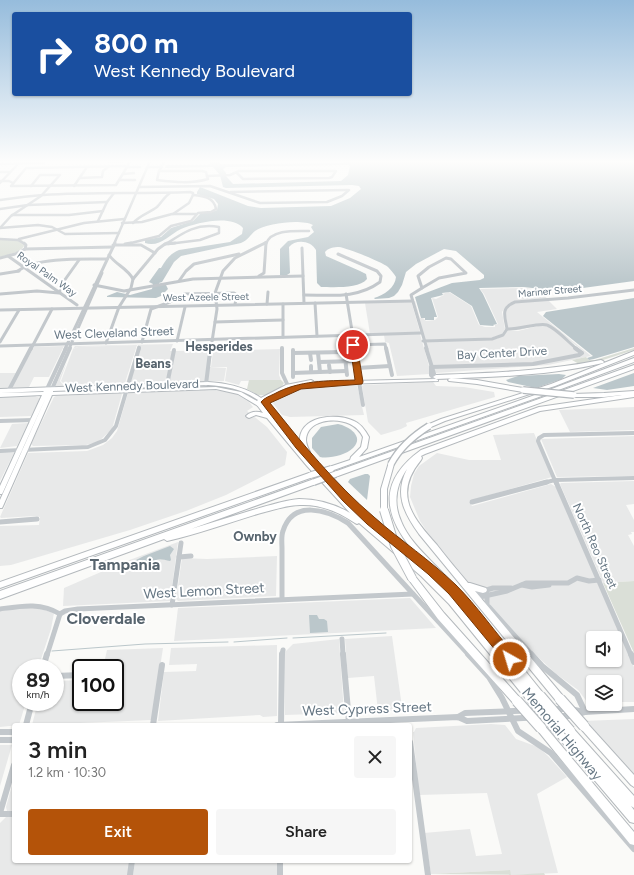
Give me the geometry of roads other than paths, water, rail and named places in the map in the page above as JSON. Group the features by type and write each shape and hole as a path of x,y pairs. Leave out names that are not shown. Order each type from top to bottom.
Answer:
{"highway":[{"path":"634,353 553,385 443,420 429,426 408,441 398,452 391,464 384,489 384,510 392,541 412,578 459,636 541,728 634,840"},
{"path":"434,378 546,371 579,367 622,358"},
{"path":"0,595 136,546 334,470 634,360"},
{"path":"334,470 634,367"},
{"path":"434,378 574,396 604,395 634,391"},
{"path":"453,590 404,535 397,520 393,509 393,492 400,472 415,457 430,450 539,410 634,395"},
{"name":"Memorial Highway","path":"261,402 268,416 326,484 369,529 424,574 452,601 559,732 634,818"},
{"path":"249,416 256,413 268,416"},
{"name":"Memorial Highway","path":"277,416 294,440 358,509 432,570 453,590 540,696 634,803"},
{"path":"308,455 303,439 306,431 317,421 330,418 342,418 351,421 364,432 366,438 365,446 355,457 334,470"},
{"path":"430,450 410,469 405,482 404,492 408,513 413,523 560,699 634,782"},
{"path":"0,585 313,479"},
{"path":"404,492 407,504 414,518 470,586 482,594"},
{"path":"136,546 192,532 274,507 300,502 320,504 333,508 354,518 369,529"}],"main road":[{"path":"261,402 299,386 359,381 434,378"},
{"path":"261,402 288,386 310,381 359,381"},
{"name":"West Kennedy Boulevard","path":"0,395 49,391 166,387 206,384 225,385 243,390 261,402"},
{"path":"196,388 206,384"},
{"name":"West Kennedy Boulevard","path":"166,387 228,390 243,394 261,402"},
{"path":"228,390 243,390"},
{"name":"West Kennedy Boulevard","path":"0,391 49,391"},
{"path":"0,506 33,420 49,391"},
{"path":"0,492 2,484 22,450 49,391"},
{"name":"Memorial Highway","path":"261,402 277,416"}],"street":[{"path":"0,228 5,220 32,202"},
{"path":"0,209 28,205 107,202 98,221"},
{"path":"49,391 132,202"},
{"path":"133,223 137,217 157,208 162,202"},
{"path":"172,214 190,202"},
{"path":"0,239 21,240 98,221 123,221 133,223 148,221 172,214 196,214 214,211 216,209 216,205 213,202"},
{"path":"253,202 327,202"},
{"path":"12,216 69,215 103,211"},
{"path":"0,258 18,253 25,248 113,246 125,244 159,236 171,226 190,221 196,214"},
{"path":"57,230 96,223 123,221"},
{"path":"0,228 38,225 52,228 65,234 118,233"},
{"path":"150,249 158,248 181,233 195,227 214,225 221,229 220,233 211,237 194,241 165,244"},
{"path":"52,228 65,228"},
{"path":"179,281 194,264 256,249 266,242 269,237 279,233 309,231"},
{"path":"21,240 24,242 25,248"},
{"path":"257,277 264,273 266,242"},
{"path":"125,244 141,246 150,249 155,253"},
{"path":"106,343 119,307 132,284 133,279 158,248"},
{"path":"302,248 304,303"},
{"path":"256,249 265,250"},
{"path":"206,384 215,322 215,293 225,268 232,260 246,252"},
{"path":"304,295 363,292 373,288 380,282 380,276 377,271 371,267 338,254"},
{"path":"109,255 116,263 129,271 133,279"},
{"name":"Royal Palm Way","path":"8,256 77,305"},
{"path":"228,257 232,260"},
{"path":"422,288 418,276 429,267 446,258 452,260 466,272 466,274 440,278 422,288 411,294 431,367 430,370 434,378"},
{"path":"18,271 23,267 56,260 107,259"},
{"path":"0,294 38,290 59,293 60,287 79,260"},
{"path":"105,265 116,263"},
{"path":"0,274 27,270 31,266"},
{"path":"96,286 128,292 179,281 220,278 303,276"},
{"path":"38,290 47,284"},
{"name":"Mariner Street","path":"507,329 504,312 508,306 515,302 568,298 634,290"},
{"path":"267,304 268,292"},
{"path":"142,342 151,309 168,303 184,294 236,293 235,304"},
{"path":"346,294 363,405"},
{"name":"West Azeele Street","path":"0,310 157,306 170,308 235,304 412,301"},
{"path":"168,303 167,305 170,308"},
{"path":"315,303 317,336"},
{"path":"283,304 283,338"},
{"path":"177,341 185,307"},
{"path":"9,390 52,309"},
{"path":"0,342 19,310"},
{"path":"215,322 283,320"},
{"name":"Bay Center Drive","path":"431,367 533,364 579,355 582,353 548,325 542,324 518,331 507,329"},
{"path":"423,341 492,339 503,335 507,329"},
{"name":"West Cleveland Street","path":"0,346 317,336 353,340 421,333"},
{"path":"353,340 385,344 392,375"},
{"path":"0,450 95,446 106,439 114,430 139,347"},
{"path":"282,348 282,378 288,386"},
{"path":"166,387 174,350"},
{"path":"344,350 347,373 312,372 293,375 293,352 328,352 344,350"},
{"path":"328,352 329,359"},
{"path":"310,353 311,360"},
{"path":"318,353 320,372"},
{"path":"319,362 356,361"},
{"path":"282,364 293,363"},
{"path":"329,365 330,372"},
{"path":"311,366 312,372"},
{"path":"357,368 390,366"},
{"path":"0,421 33,420"},
{"name":"North Reo Street","path":"634,433 544,435 539,438 538,441 634,662"},
{"path":"472,502 555,480 634,478"},
{"path":"282,600 282,532 288,520 298,512 307,510 327,512 338,516 348,523 490,677 498,689 518,732 539,744 554,756 634,849"},
{"path":"0,522 37,519"},
{"path":"172,605 181,543"},
{"path":"179,557 191,556"},
{"path":"585,712 577,695 542,666 487,605 482,594 507,591 511,588 522,585 528,587 539,587 555,583 568,583 577,578 589,581 599,580"},
{"name":"West Lemon Street","path":"60,614 65,611 78,609 413,594"},
{"path":"0,609 23,605 38,606 60,614 46,659"},
{"path":"342,639 349,722"},
{"path":"281,723 281,657 283,650"},
{"path":"154,723 162,666"},
{"name":"West Cypress Street","path":"326,723 408,722 458,717 465,713 508,711 570,709 585,712 634,710"},
{"path":"27,723 30,711"},
{"name":"West Cypress Street","path":"458,717 467,721 573,716 585,712"},
{"path":"0,732 12,732"},
{"path":"0,740 12,740"},
{"path":"12,772 0,814 12,814"},
{"path":"412,778 413,796 428,875"},
{"path":"130,875 132,863"},
{"path":"280,863 280,875"}],"waterway":[{"path":"293,638 386,633"},
{"path":"234,642 287,638"},
{"path":"52,651 145,644 228,642"}],"district":[{"name":"Hesperides","path":"219,346"},
{"name":"Beans","path":"153,363"},
{"name":"Ownby","path":"255,536"},
{"name":"Tampania","path":"125,564"},
{"name":"Cloverdale","path":"106,618"}]}
